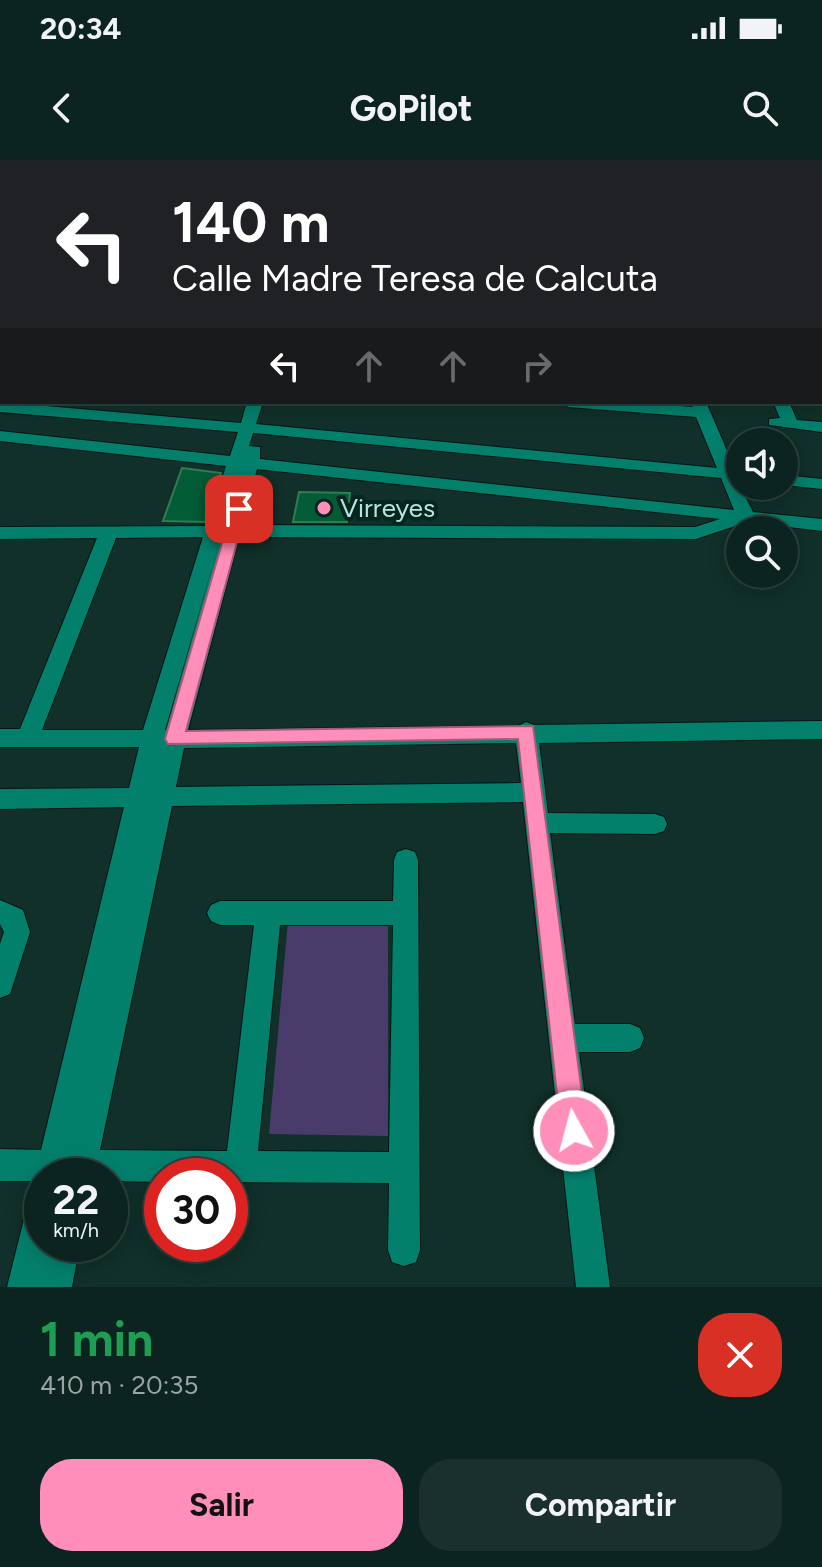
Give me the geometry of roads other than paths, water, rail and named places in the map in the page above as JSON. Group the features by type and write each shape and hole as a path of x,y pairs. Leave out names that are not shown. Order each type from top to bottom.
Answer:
{"street":[{"path":"254,429 255,404"},
{"path":"69,1158 163,739 243,461 254,429 268,404"},
{"path":"614,404 700,408 726,458"},
{"path":"781,404 783,423 822,427"},
{"path":"0,407 726,474"},
{"path":"0,436 737,516"},
{"path":"798,481 822,484"},
{"path":"798,522 822,525"},
{"path":"0,533 379,530 696,533 726,523"},
{"path":"28,738 108,534"},
{"path":"0,738 163,739 526,731 822,730"},
{"path":"526,731 593,1287"},
{"path":"0,799 535,792"},
{"path":"539,823 655,824"},
{"path":"404,1250 406,860"},
{"path":"0,985 17,932 14,918 2,912"},
{"path":"220,913 404,913"},
{"path":"242,1158 268,913"},
{"path":"563,1038 630,1038"},
{"path":"0,1165 24,1167"},
{"path":"248,1165 404,1168"},
{"path":"24,1287 30,1262"},
{"path":"55,1287 60,1262"}],"place":[{"name":"Virreyes","path":"324,508"}]}
